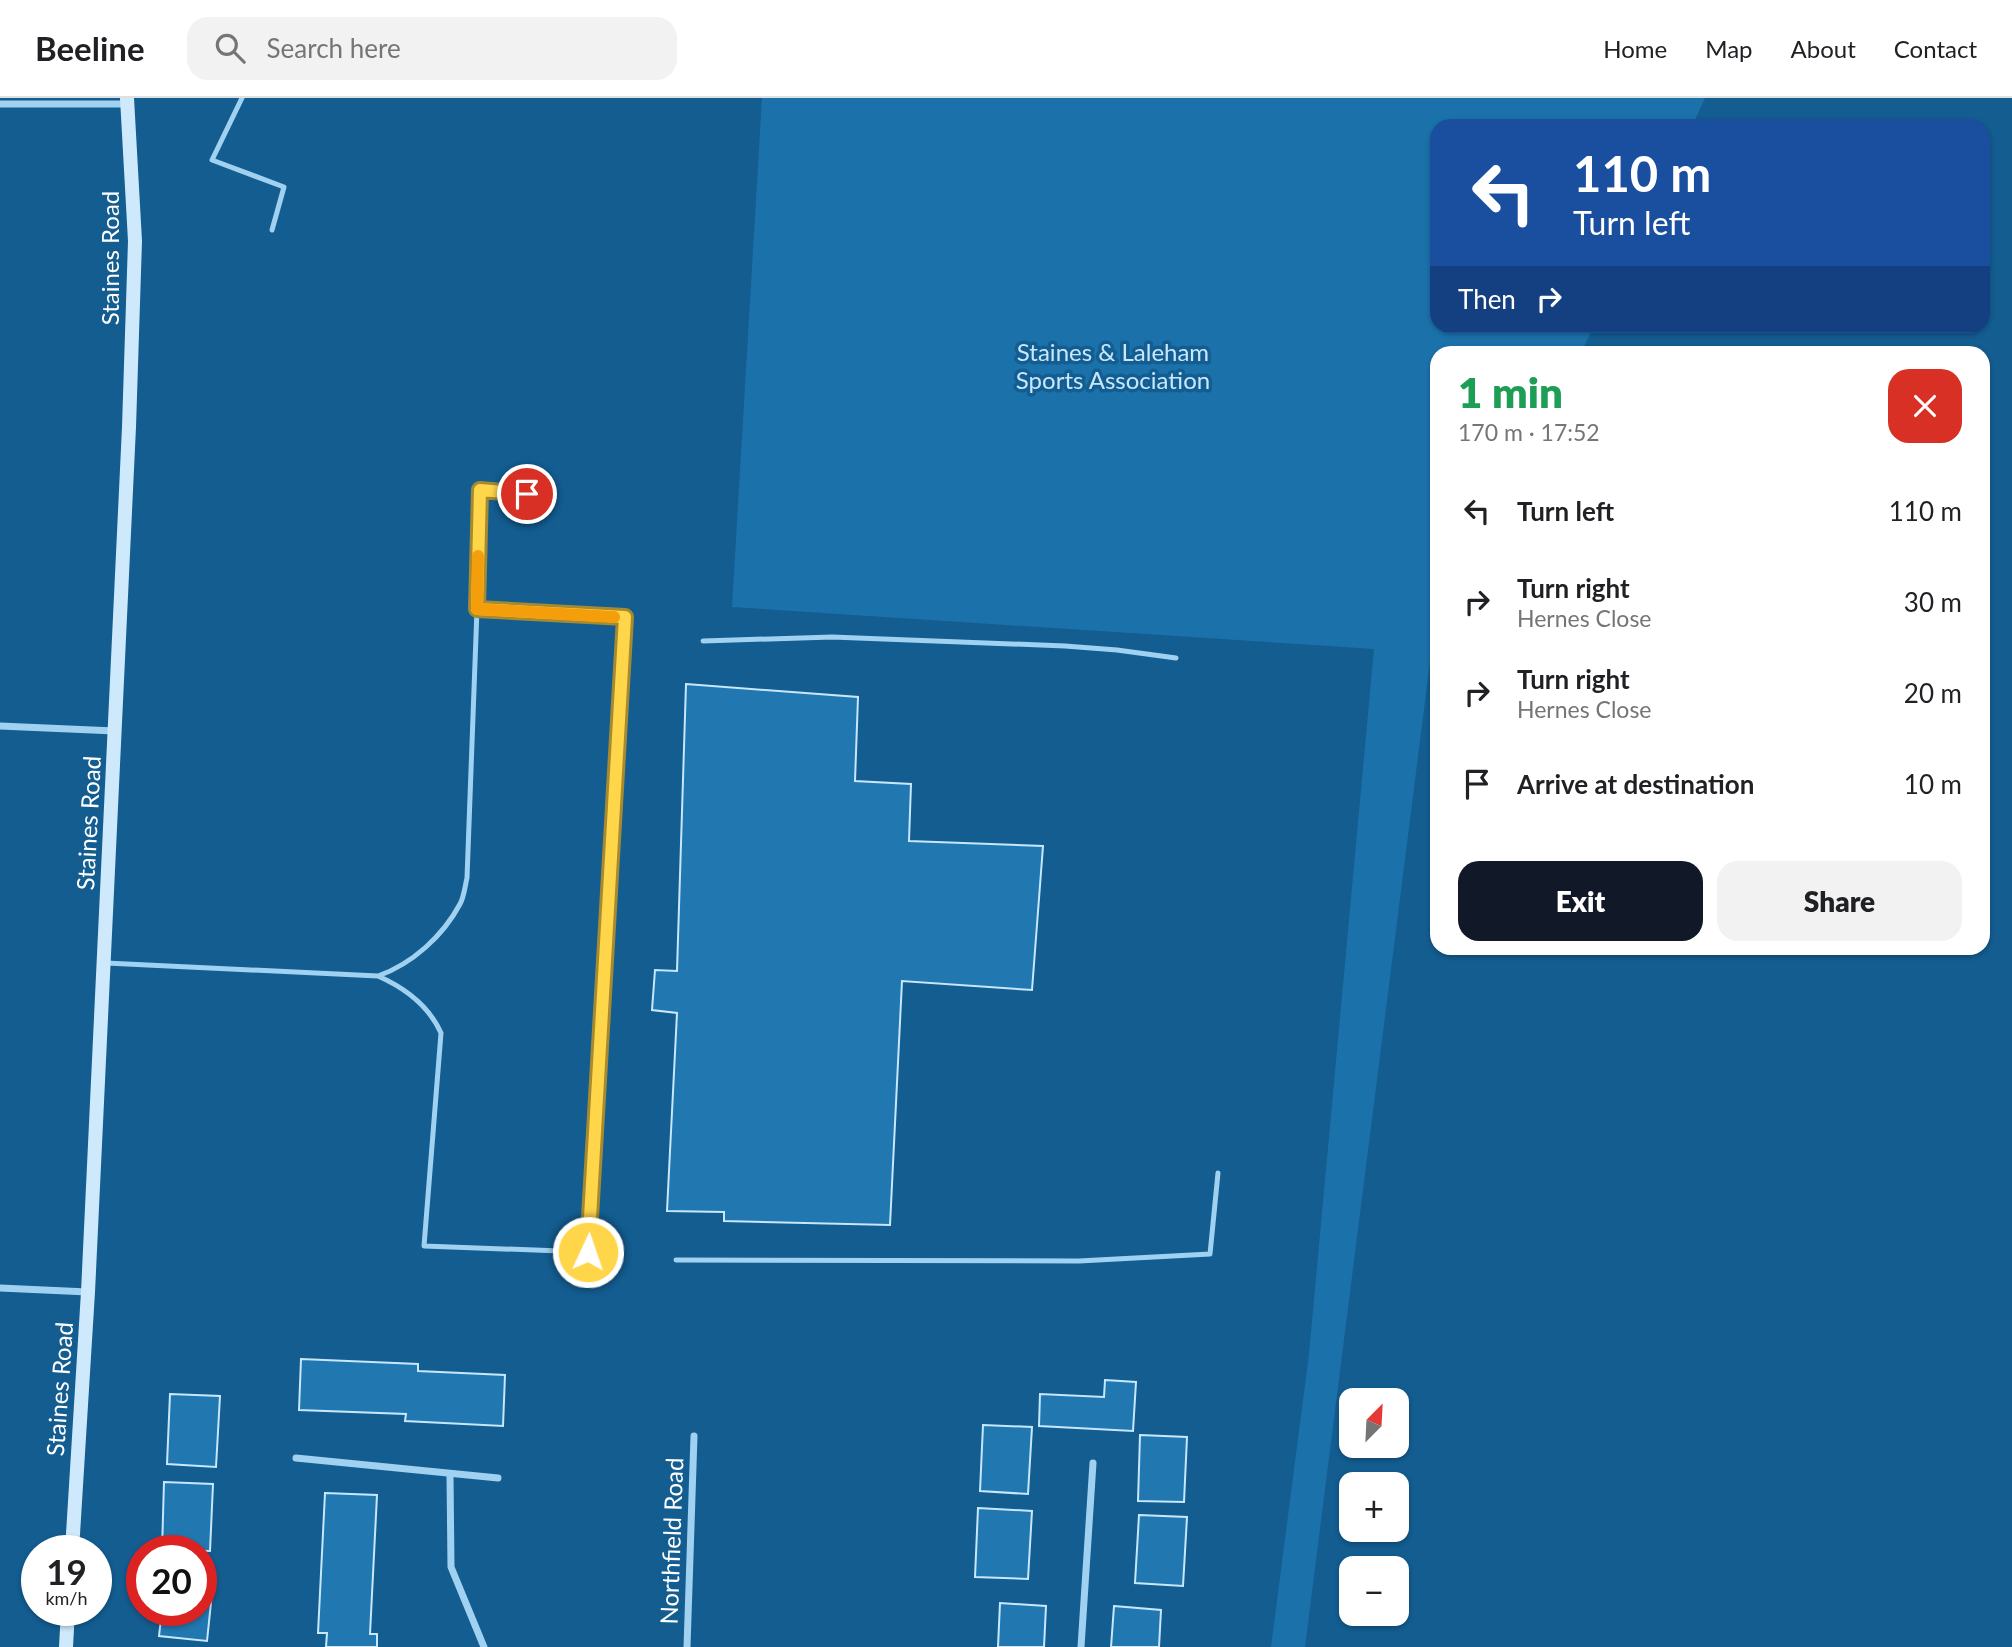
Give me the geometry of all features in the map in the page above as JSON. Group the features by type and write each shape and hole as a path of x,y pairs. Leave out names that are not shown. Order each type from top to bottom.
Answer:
{"main road":[{"name":"Staines Road","path":"73,1535 88,1292 115,731 135,241 127,101"},
{"path":"66,1647 67,1626"}],"street":[{"path":"0,104 127,101"},
{"path":"0,726 115,731"},
{"path":"0,1288 88,1292"},
{"name":"Northfield Road","path":"687,1647 694,1436"},
{"path":"296,1458 498,1478"},
{"path":"1081,1647 1093,1462"},
{"path":"450,1475 451,1567 484,1647"}],"lane":[{"path":"242,98 212,160 284,187 272,230"},
{"path":"378,976 396,969 416,956 447,924 461,902 467,878 480,490 550,496"},
{"path":"103,963 378,976 396,984 418,1000 430,1013 441,1033 424,1246 588,1252 625,617 477,609"},
{"path":"703,641 832,637 1078,647 1176,658"},
{"path":"676,1260 1079,1261 1210,1254 1217,1173"}],"green space":[{"name":"Staines & Laleham Sports Association","path":"762,98 1705,98 1695,119 1430,119 1430,333 1591,333 1584,346 1430,346 1430,662 1305,1647 1271,1647 1309,1354 1374,649 732,607"}],"building":[{"path":"686,684 858,697 855,781 911,784 909,841 1043,846 1032,990 902,981 890,1225 724,1221 724,1212 667,1211 677,1013 652,1010 655,970 677,971"},
{"path":"301,1359 418,1364 418,1371 505,1375 503,1426 405,1421 406,1414 299,1410"},
{"path":"1105,1380 1136,1382 1133,1431 1039,1426 1040,1394 1104,1397"},
{"path":"170,1394 220,1396 216,1467 167,1464"},
{"path":"983,1425 1032,1427 1028,1494 980,1491"},
{"path":"1140,1435 1187,1437 1184,1502 1138,1501"},
{"path":"164,1482 213,1484 211,1535 162,1535"},
{"path":"325,1493 377,1495 370,1634 377,1634 377,1647 326,1647 327,1633 318,1633"},
{"path":"978,1508 1032,1511 1028,1579 975,1577"},
{"path":"1139,1515 1187,1517 1183,1586 1135,1583"},
{"path":"1000,1603 1046,1606 1044,1647 998,1647"},
{"path":"1114,1606 1161,1610 1159,1647 1111,1647"},
{"path":"160,1626 209,1626 207,1641 159,1636"}],"slow traffic":[{"path":"478,556 477,609 614,617"}],"route":[{"path":"527,494 480,490 477,609 625,617 588,1252"}]}
